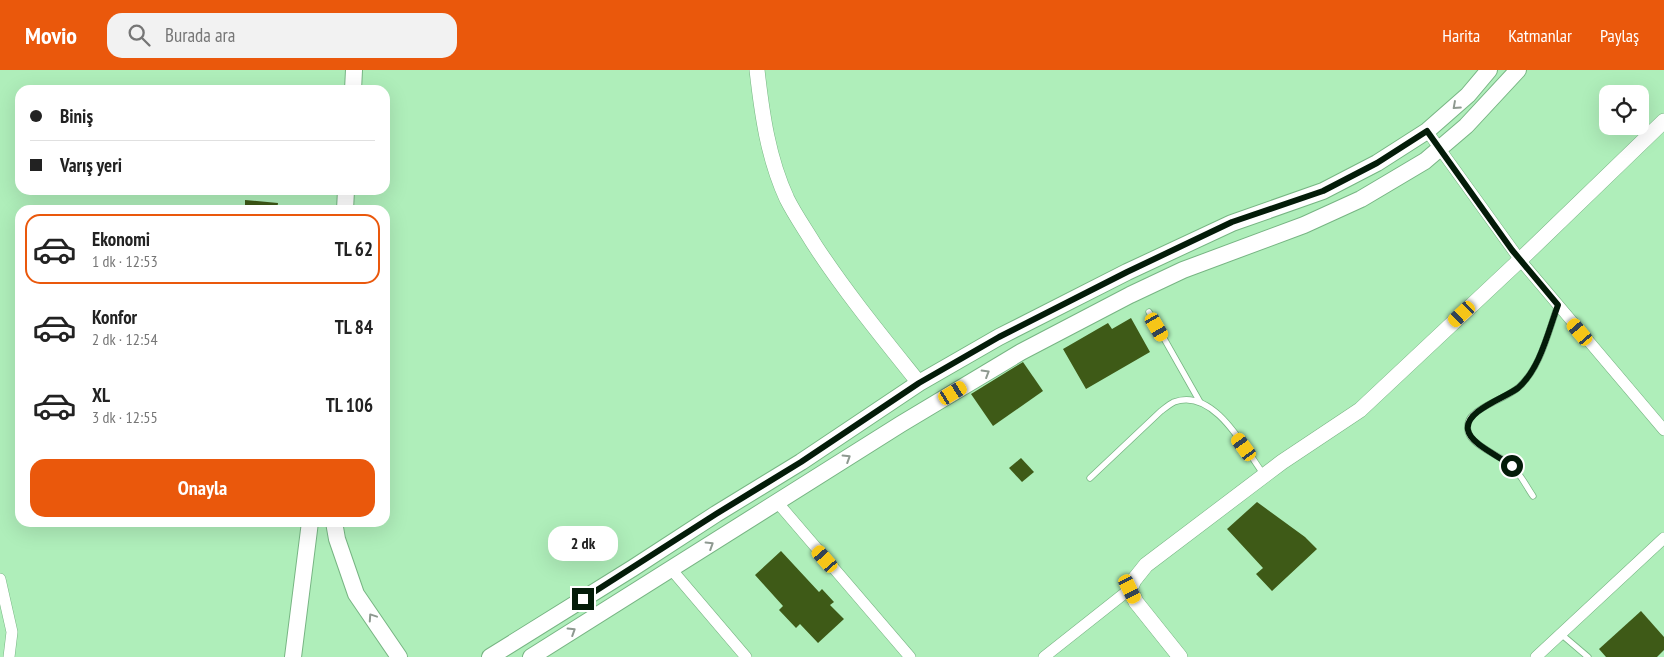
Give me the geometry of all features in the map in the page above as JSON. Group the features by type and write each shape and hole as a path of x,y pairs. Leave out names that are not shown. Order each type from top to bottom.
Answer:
{"main road":[{"path":"353,85 354,70"},
{"path":"490,657 801,462 919,383 999,337 1118,276 1232,222 1323,191 1377,163 1427,131 1468,95 1489,70"},
{"path":"531,657 777,502 1021,352 1182,270 1304,225 1360,199 1426,161 1466,126 1518,70"},
{"path":"293,657 309,527"},
{"path":"335,527 337,539 356,594 399,657"}],"street":[{"path":"757,70 766,134 787,199 834,275 919,383"},
{"path":"1044,657 1130,589 1134,580 1146,565 1264,475 1360,410 1520,260 1664,121"},
{"path":"1427,131 1520,260 1664,430"},
{"path":"777,502 910,657"},
{"path":"1536,657 1664,538"},
{"path":"671,569 746,657"},
{"path":"0,580 12,632 9,657"},
{"path":"1130,589 1136,602 1175,654"}],"lane":[{"path":"1533,496 1512,466 1475,442 1470,436 1468,424 1473,415 1517,388 1535,368 1558,305"},
{"path":"1149,312 1200,402"},
{"path":"1090,478 1161,411 1174,403 1187,400 1200,402 1212,408 1224,419 1264,475"},
{"path":"1561,634 1588,657"}],"building":[{"path":"245,200 278,203 278,205 245,205"},
{"path":"1131,318 1150,352 1086,389 1063,349 1108,323 1112,329"},
{"path":"1023,362 1043,391 993,426 971,394"},
{"path":"1021,458 1034,472 1022,482 1009,468"},
{"path":"1257,502 1305,537 1317,549 1272,591 1256,574 1263,568 1227,529"},
{"path":"781,551 819,592 822,589 834,602 830,605 844,619 818,643 800,624 796,628 779,610 783,606 755,575"},
{"path":"1641,611 1664,637 1664,650 1657,657 1606,657 1599,649"}],"route":[{"path":"583,599 801,462 919,383 999,337 1127,272 1232,222 1323,191 1377,163 1427,131 1512,250 1558,305 1535,368 1517,388 1473,415 1468,424 1470,436 1475,442 1512,466"}]}
